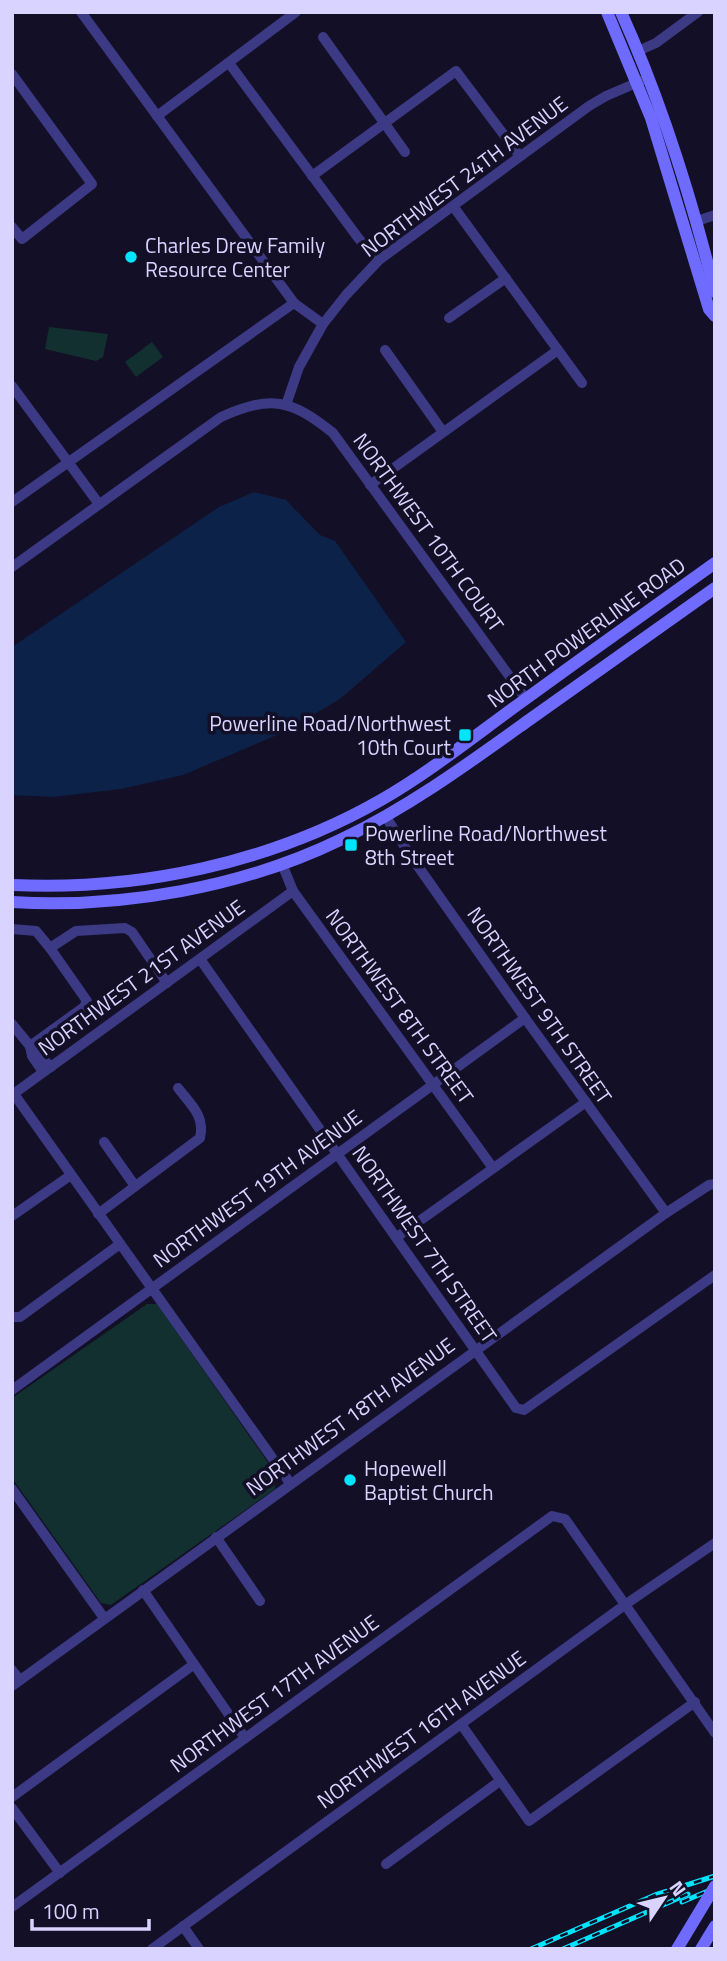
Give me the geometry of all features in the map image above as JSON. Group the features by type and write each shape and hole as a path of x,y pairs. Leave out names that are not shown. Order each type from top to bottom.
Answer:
{"main road":[{"path":"607,12 675,149 715,292"},
{"path":"613,12 625,37 638,51"},
{"path":"621,12 638,51 643,80 709,309 715,316"},
{"name":"NORTH POWERLINE ROAD","path":"12,885 91,885 198,869 278,846 380,800 436,764 715,563"},
{"name":"NORTH POWERLINE ROAD","path":"12,902 70,903 154,896 201,887 262,870 340,841 447,780 715,587"},
{"path":"503,739 516,722 526,699"},
{"path":"282,864 285,851 299,837"},
{"path":"262,870 278,846"},
{"path":"45,903 58,895 66,885"},
{"path":"70,903 76,895 91,885"},
{"path":"677,1949 715,1886"},
{"path":"701,1949 715,1926"}],"street":[{"path":"81,12 294,303 323,324"},
{"path":"156,116 296,12"},
{"path":"638,51 656,43 698,12"},
{"path":"323,37 405,152"},
{"path":"229,63 359,239 379,260"},
{"path":"312,176 456,71 519,156"},
{"path":"12,74 92,184 22,239 12,227"},
{"name":"NORTHWEST 24TH AVENUE","path":"286,405 299,367 323,324 379,260 589,106 643,80"},
{"path":"453,206 582,383"},
{"path":"697,221 715,215"},
{"path":"449,318 506,278"},
{"path":"12,502 294,303"},
{"path":"385,350 443,432"},
{"path":"370,485 558,350"},
{"path":"12,386 99,504"},
{"path":"12,568 221,417 250,404 286,405"},
{"name":"NORTHWEST 10TH COURT","path":"286,405 308,413 332,433 526,699"},
{"name":"NORTHWEST 9TH STREET","path":"386,817 525,1018 666,1213"},
{"name":"NORTHWEST 8TH STREET","path":"282,864 293,891 493,1168"},
{"name":"NORTHWEST 21ST AVENUE","path":"13,1094 293,891"},
{"path":"50,948 76,931 125,928 132,932 167,983"},
{"path":"12,929 36,931 87,1002 84,1007 30,1046"},
{"name":"NORTHWEST 7TH STREET","path":"200,959 516,1408 524,1410 715,1275"},
{"name":"NORTHWEST 19TH AVENUE","path":"12,1390 525,1018"},
{"path":"12,1024 30,1046 32,1056 47,1070"},
{"path":"98,1213 200,1139 203,1126 201,1118 178,1088"},
{"path":"13,1094 290,1483"},
{"path":"397,1237 586,1102"},
{"path":"104,1142 135,1186"},
{"path":"12,1216 71,1175"},
{"name":"NORTHWEST 18TH AVENUE","path":"16,1683 666,1213 715,1184"},
{"path":"12,1317 20,1317 120,1244"},
{"path":"12,1489 104,1618"},
{"name":"NORTHWEST 17TH AVENUE","path":"12,1907 552,1516 560,1517 570,1526 626,1604"},
{"path":"216,1537 260,1601"},
{"name":"NORTHWEST 16TH AVENUE","path":"152,1949 626,1604 715,1543"},
{"path":"143,1590 245,1738"},
{"path":"626,1604 715,1733"},
{"path":"12,1797 194,1665"},
{"path":"12,1670 16,1683"},
{"path":"461,1724 529,1821 695,1702"},
{"path":"386,1864 500,1781"},
{"path":"12,1808 60,1873"},
{"path":"183,1926 199,1949"}],"green space":[{"path":"49,327 108,334 103,357 96,361 45,349"},
{"path":"152,342 163,357 136,377 125,362"},
{"path":"147,1304 157,1304 276,1474 275,1489 111,1605 101,1603 12,1478 12,1398"}],"water":[{"path":"254,492 286,500 320,535 335,541 406,642 340,699 284,732 183,775 121,789 53,797 12,795 12,647 219,507"}],"railway":[{"path":"531,1949 655,1895 715,1876"},
{"path":"682,1902 715,1888"},
{"path":"563,1949 688,1894"}],"place":[{"name":"Charles Drew Family Resource Center","path":"131,257"},
{"name":"Powerline Road/Northwest 10th Court","path":"465,735"},
{"name":"Powerline Road/Northwest 8th Street","path":"351,845"},
{"name":"Hopewell Baptist Church","path":"350,1480"}]}
